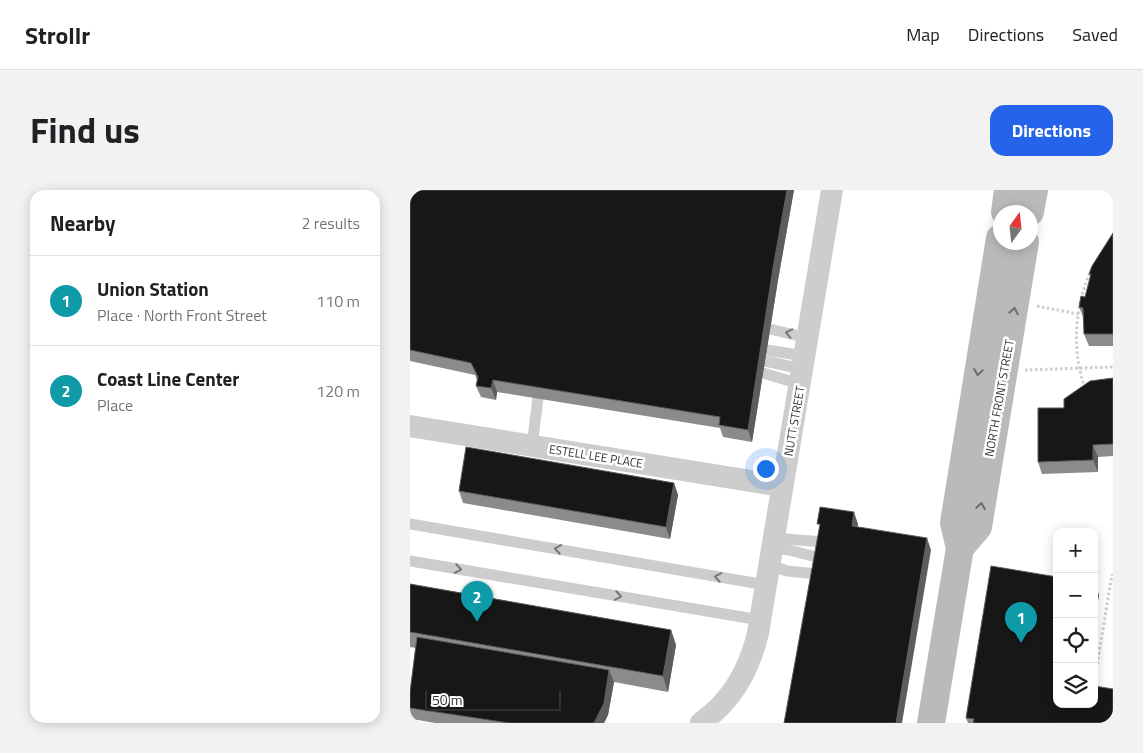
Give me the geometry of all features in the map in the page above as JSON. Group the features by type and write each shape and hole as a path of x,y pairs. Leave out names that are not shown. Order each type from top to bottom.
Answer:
{"main road":[{"path":"1006,205 1008,190"},
{"path":"1031,205 1034,190"},
{"name":"NORTH FRONT STREET","path":"932,723 960,548 954,523 998,250"},
{"name":"NORTH FRONT STREET","path":"960,548 978,527 1024,250"}],"street":[{"name":"NUTT STREET","path":"702,723 725,702 747,668 753,651 771,559 832,190"},
{"name":"ESTELL LEE PLACE","path":"410,426 782,486"}],"lane":[{"path":"770,329 803,361"},
{"path":"766,356 803,361"},
{"path":"763,373 803,361"},
{"path":"532,446 538,398"},
{"path":"410,524 771,559 823,542"},
{"path":"771,559 789,550 820,558"},
{"path":"771,559 787,571 818,574"},
{"path":"410,561 760,620"}],"path":[{"path":"1088,396 1079,368 1076,340 1078,314 1085,286 1092,269"},
{"path":"1036,306 1078,314"},
{"path":"1017,370 1113,367"},
{"path":"1097,663 1112,574"}],"building":[{"path":"410,190 787,190 748,430 719,425 720,417 493,380 491,388 476,386 478,377 471,363 410,350"},
{"path":"1113,233 1113,334 1084,334 1083,308 1079,307 1081,296 1085,297 1092,266"},
{"path":"1113,378 1113,444 1093,445 1093,460 1038,462 1038,408 1064,408 1064,399 1090,381"},
{"path":"466,447 674,483 666,527 459,491"},
{"path":"820,507 854,512 852,526 927,538 896,723 784,723 820,524 817,524"},
{"path":"991,566 1053,576 1053,708 1098,708 1098,687 1113,689 1113,723 973,723 974,719 966,718"},
{"path":"410,584 671,630 663,676 410,632"},
{"path":"417,637 609,670 604,703 594,723 509,723 410,708 410,692"}],"place":[{"name":"Coast Line Center","path":"477,622"},
{"name":"Union Station","path":"1021,643"}]}
